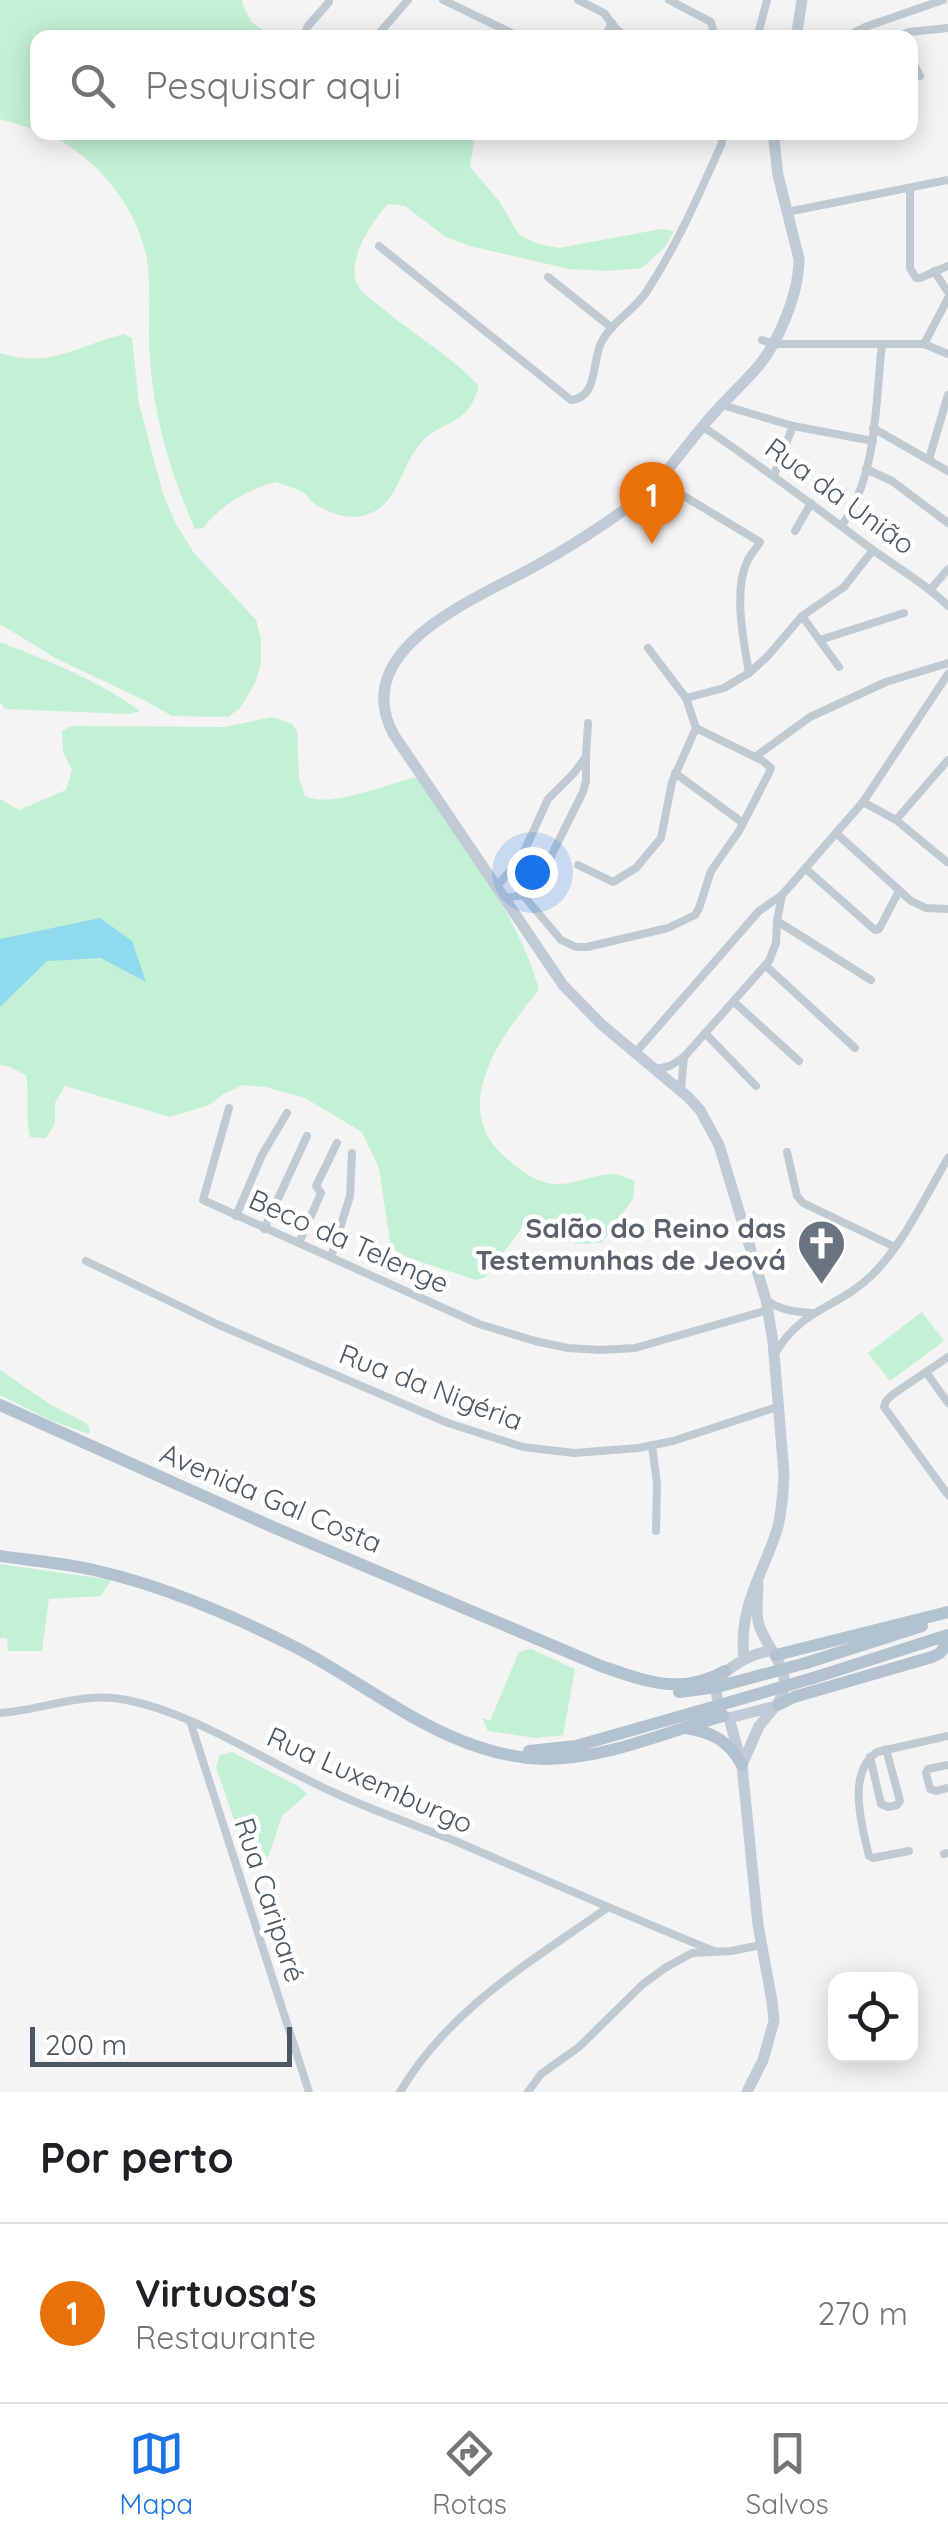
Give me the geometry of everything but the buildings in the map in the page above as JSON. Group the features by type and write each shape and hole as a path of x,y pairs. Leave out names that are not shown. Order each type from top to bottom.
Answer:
{"main road":[{"path":"797,30 802,0"},
{"path":"744,1660 745,1615 778,1527 784,1474 767,1305 719,1145 700,1110 680,1089 592,1015 563,985 388,724 382,698 392,666 405,650 457,606 554,555 628,508 659,481 721,404 758,368 799,274 774,140"},
{"name":"Avenida Gal Costa","path":"0,1404 156,1477 601,1666 648,1681 694,1684 756,1653 774,1653 948,1614"},
{"path":"0,1556 100,1571 149,1585 300,1650 380,1700 459,1739 502,1753 543,1758 600,1752 777,1706 794,1697 932,1658 940,1653 948,1638"},
{"path":"742,1765 759,1726 777,1706 785,1678 758,1620 758,1580"},
{"name":"Avenida Gal Costa","path":"525,1634 546,1649 635,1685 678,1692 717,1688 806,1663 948,1614"},
{"path":"502,1753 576,1746 948,1638"},
{"path":"724,1671 717,1682 716,1700 742,1765 761,1945 774,2021 763,2060 747,2092"},
{"path":"683,1728 707,1732 722,1740 742,1765"}],"street":[{"path":"381,30 408,0"},
{"path":"443,0 506,30"},
{"path":"465,10 470,0"},
{"path":"578,0 604,14 619,30"},
{"path":"669,0 711,22 713,30"},
{"path":"759,30 768,0"},
{"path":"859,30 943,0"},
{"path":"306,30 329,2"},
{"path":"609,30 612,24"},
{"path":"918,33 948,28"},
{"path":"918,72 920,76"},
{"path":"379,246 571,400 581,399 590,386 601,343 640,302 677,242 723,140"},
{"path":"787,212 948,180"},
{"path":"910,188 910,268 914,277 948,266"},
{"path":"924,344 948,295 934,270"},
{"path":"548,277 612,328"},
{"path":"768,342 924,344 948,354"},
{"path":"842,526 858,498 866,469 882,344"},
{"path":"929,459 948,395"},
{"path":"721,404 793,426 872,441"},
{"name":"Rua da União","path":"702,426 948,606"},
{"path":"774,475 793,426"},
{"path":"872,428 948,470"},
{"path":"866,469 892,481 948,523"},
{"path":"659,481 759,542 744,572 742,634 749,673"},
{"path":"795,531 811,503"},
{"path":"686,698 724,688 749,673 802,616 844,587 873,550"},
{"path":"931,590 948,569"},
{"path":"820,640 904,614"},
{"path":"802,616 839,667"},
{"path":"578,865 613,882 644,861 663,833 666,802 696,728 686,698 648,648"},
{"path":"755,756 810,717 840,702 906,674 948,663"},
{"path":"636,1052 863,802 948,674"},
{"path":"586,756 548,800 501,892 522,895 541,883 586,782 588,723"},
{"path":"522,895 561,940 576,947 668,928 688,920 699,908 711,871 772,768 696,728"},
{"path":"896,820 948,760"},
{"path":"675,774 743,822"},
{"path":"863,802 896,820 947,862"},
{"path":"836,834 918,906 948,910"},
{"path":"806,869 875,930 880,928 899,890"},
{"path":"656,1069 684,1057 766,966 774,952 782,895"},
{"path":"776,921 870,980"},
{"path":"766,966 856,1048"},
{"path":"734,1002 800,1062"},
{"path":"704,1033 756,1086"},
{"path":"680,1089 684,1057"},
{"name":"Beco da Telenge","path":"229,1108 203,1200 479,1324 568,1348 635,1348 767,1305"},
{"path":"236,1216 262,1154 287,1112"},
{"path":"264,1228 307,1136"},
{"path":"299,1243 320,1195 316,1186 338,1144"},
{"path":"787,1152 803,1202 894,1247"},
{"path":"332,1257 350,1196 352,1153"},
{"path":"774,1356 792,1331 812,1313 862,1284 884,1262 948,1158"},
{"name":"Rua da Nigéria","path":"86,1261 219,1325 448,1423 523,1447 574,1453 652,1446 777,1407"},
{"path":"767,1305 812,1313"},
{"path":"948,1357 892,1395 884,1407 948,1495"},
{"path":"926,1372 948,1403"},
{"path":"652,1446 657,1484 656,1531"},
{"name":"Rua Luxemburgo","path":"0,1714 85,1697 128,1700 190,1722 337,1794 714,1951"},
{"name":"Rua Cariparé","path":"190,1722 309,2092"},
{"path":"909,1851 869,1856 858,1805 863,1776 870,1757 886,1749 948,1736"},
{"path":"870,1757 882,1804 898,1805 886,1749"},
{"path":"948,1765 928,1769 926,1776 932,1790 948,1788"},
{"path":"400,2092 425,2054 466,2009 606,1908"},
{"path":"528,2092 541,2074 595,2032 643,1984 692,1954 761,1945"}],"green space":[{"path":"0,0 243,0 251,22 263,30 30,30 30,128 0,119"},
{"path":"59,140 474,140 470,167 499,201 519,235 538,244 559,248 661,229 674,231 665,247 642,268 569,269 470,246 446,237 405,206 388,204 374,221 357,256 355,278 370,298 479,386 474,400 461,416 421,443 390,497 374,511 356,517 335,514 301,491 275,482 236,499 203,528 195,529 171,467 155,403 149,347 148,272 142,240 111,185"},
{"path":"124,334 132,338 139,404 163,494 176,524 194,553 256,620 261,661 256,681 241,707 228,717 172,716 57,659 0,624 0,353 49,357"},
{"path":"0,642 90,681 140,711 129,714 5,709 0,702"},
{"path":"272,717 292,724 297,731 299,778 305,796 345,797 417,777 487,879 518,934 539,990 497,1049 481,1094 481,1116 489,1138 506,1158 539,1181 560,1184 613,1174 635,1181 633,1199 601,1243 575,1244 525,1223 486,1277 476,1280 409,1258 391,1248 379,1168 362,1132 305,1098 265,1087 243,1085 209,1105 170,1117 65,1086 55,1103 55,1123 46,1138 30,1137 26,1075 0,1065 0,799 19,810 66,790 72,770 63,752 62,731 71,726 225,727"},
{"path":"922,1312 944,1341 890,1381 868,1353"},
{"path":"0,1370 51,1405 88,1424 89,1434 0,1395"},
{"path":"0,1564 111,1580 101,1596 49,1599 42,1651 8,1651 7,1638 0,1638"},
{"path":"531,1649 575,1669 563,1735 536,1738 488,1731 482,1718 490,1721 519,1652"},
{"path":"232,1752 307,1794 282,1816 269,1855 257,1871 251,1869 216,1767 220,1755"}],"water":[{"path":"100,918 132,941 146,982 101,958 47,961 0,1007 0,939"}],"place":[{"name":"Virtuosa's","path":"652,544"},
{"name":"Salão do Reino das Testemunhas de Jeová","path":"821,1286"}]}
